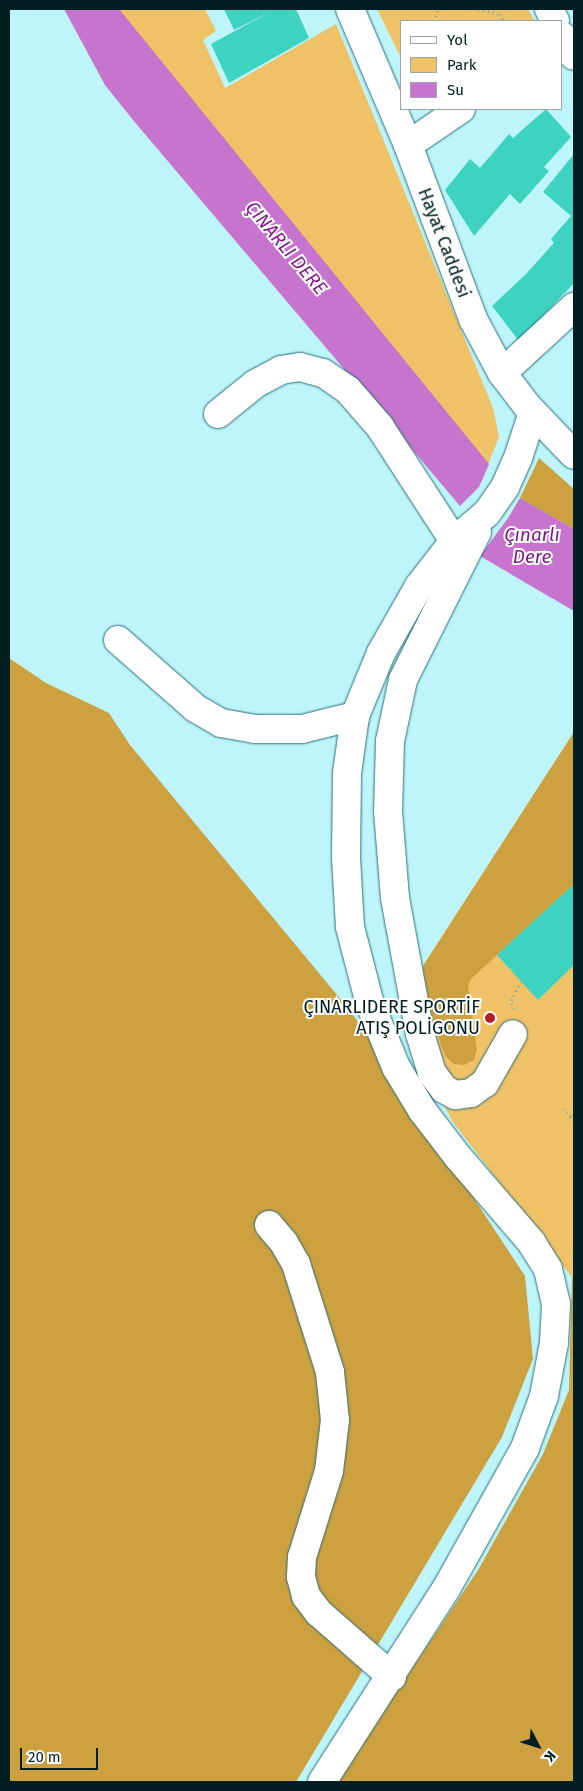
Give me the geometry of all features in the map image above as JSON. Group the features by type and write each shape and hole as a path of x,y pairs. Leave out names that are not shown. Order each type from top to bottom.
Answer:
{"street":[{"name":"Hayat Caddesi","path":"350,9 408,145 473,319 502,373 533,412 574,455"},
{"path":"549,9 555,20"},
{"path":"408,145 460,110"},
{"path":"502,373 574,307"},
{"path":"218,414 255,384 281,370 300,367 323,373 348,390 380,427 454,541"},
{"path":"513,1034 485,1083 471,1093 455,1095 444,1089 432,1073 420,1034 395,898 388,811 390,741 403,680 487,513 505,487 518,458 533,412"},
{"path":"322,1782 392,1677 446,1589 526,1448 544,1396 554,1343 556,1304 548,1269 532,1243 458,1157 422,1110 396,1067 370,1004 350,928 346,857 347,773 355,716 380,653 419,586 454,541 487,513"},
{"path":"118,640 195,708 221,723 255,730 302,729 355,716"},
{"path":"268,1225 284,1243 296,1264 330,1372 335,1420 328,1471 302,1557 301,1577 306,1596 319,1614 392,1677"}],"path":[{"path":"478,9 500,14 503,20"},
{"path":"563,1109 574,1120"}],"green space":[{"path":"93,9 205,9 216,31 203,40 225,88 336,24 493,408 499,437 479,487"},
{"path":"377,9 528,9 534,20 400,20 400,56"},
{"name":"ÇINARLIDERE SPORTİF ATIŞ POLİGONU","path":"574,732 574,1280 453,1122 407,1037 411,984"}],"shaded area":[{"path":"539,458 574,489 574,529 520,498"},
{"path":"9,658 46,683 109,713 130,745 352,1013 525,1276 533,1359 502,1437 296,1782 9,1782"},
{"path":"574,732 574,884 471,979 468,986 477,1050 474,1060 464,1065 454,1064 446,1057 441,1045 430,1007 423,966"},
{"path":"572,1277 574,1280 574,1782 336,1782 478,1570 543,1454 569,1390"}],"water":[{"name":"ÇINARLI DERE","path":"64,9 119,9 489,464 479,487 460,506 105,85"},
{"name":"Çınarlı Dere","path":"520,498 574,529 574,611 480,556"}],"building":[{"path":"224,9 296,9 309,38 229,83 211,44 270,12 234,30"},
{"path":"545,110 571,137 544,167 549,171 520,204 510,194 474,236 445,190 470,159 480,168 509,134 513,138"},
{"path":"574,154 574,283 519,341 492,306 525,275 554,243 551,239 571,216 543,192"},
{"path":"574,884 574,965 538,1000 497,955"}],"place":[{"name":"ÇINARLIDERE SPORTİF ATIŞ POLİGONU","path":"490,1018"}]}
